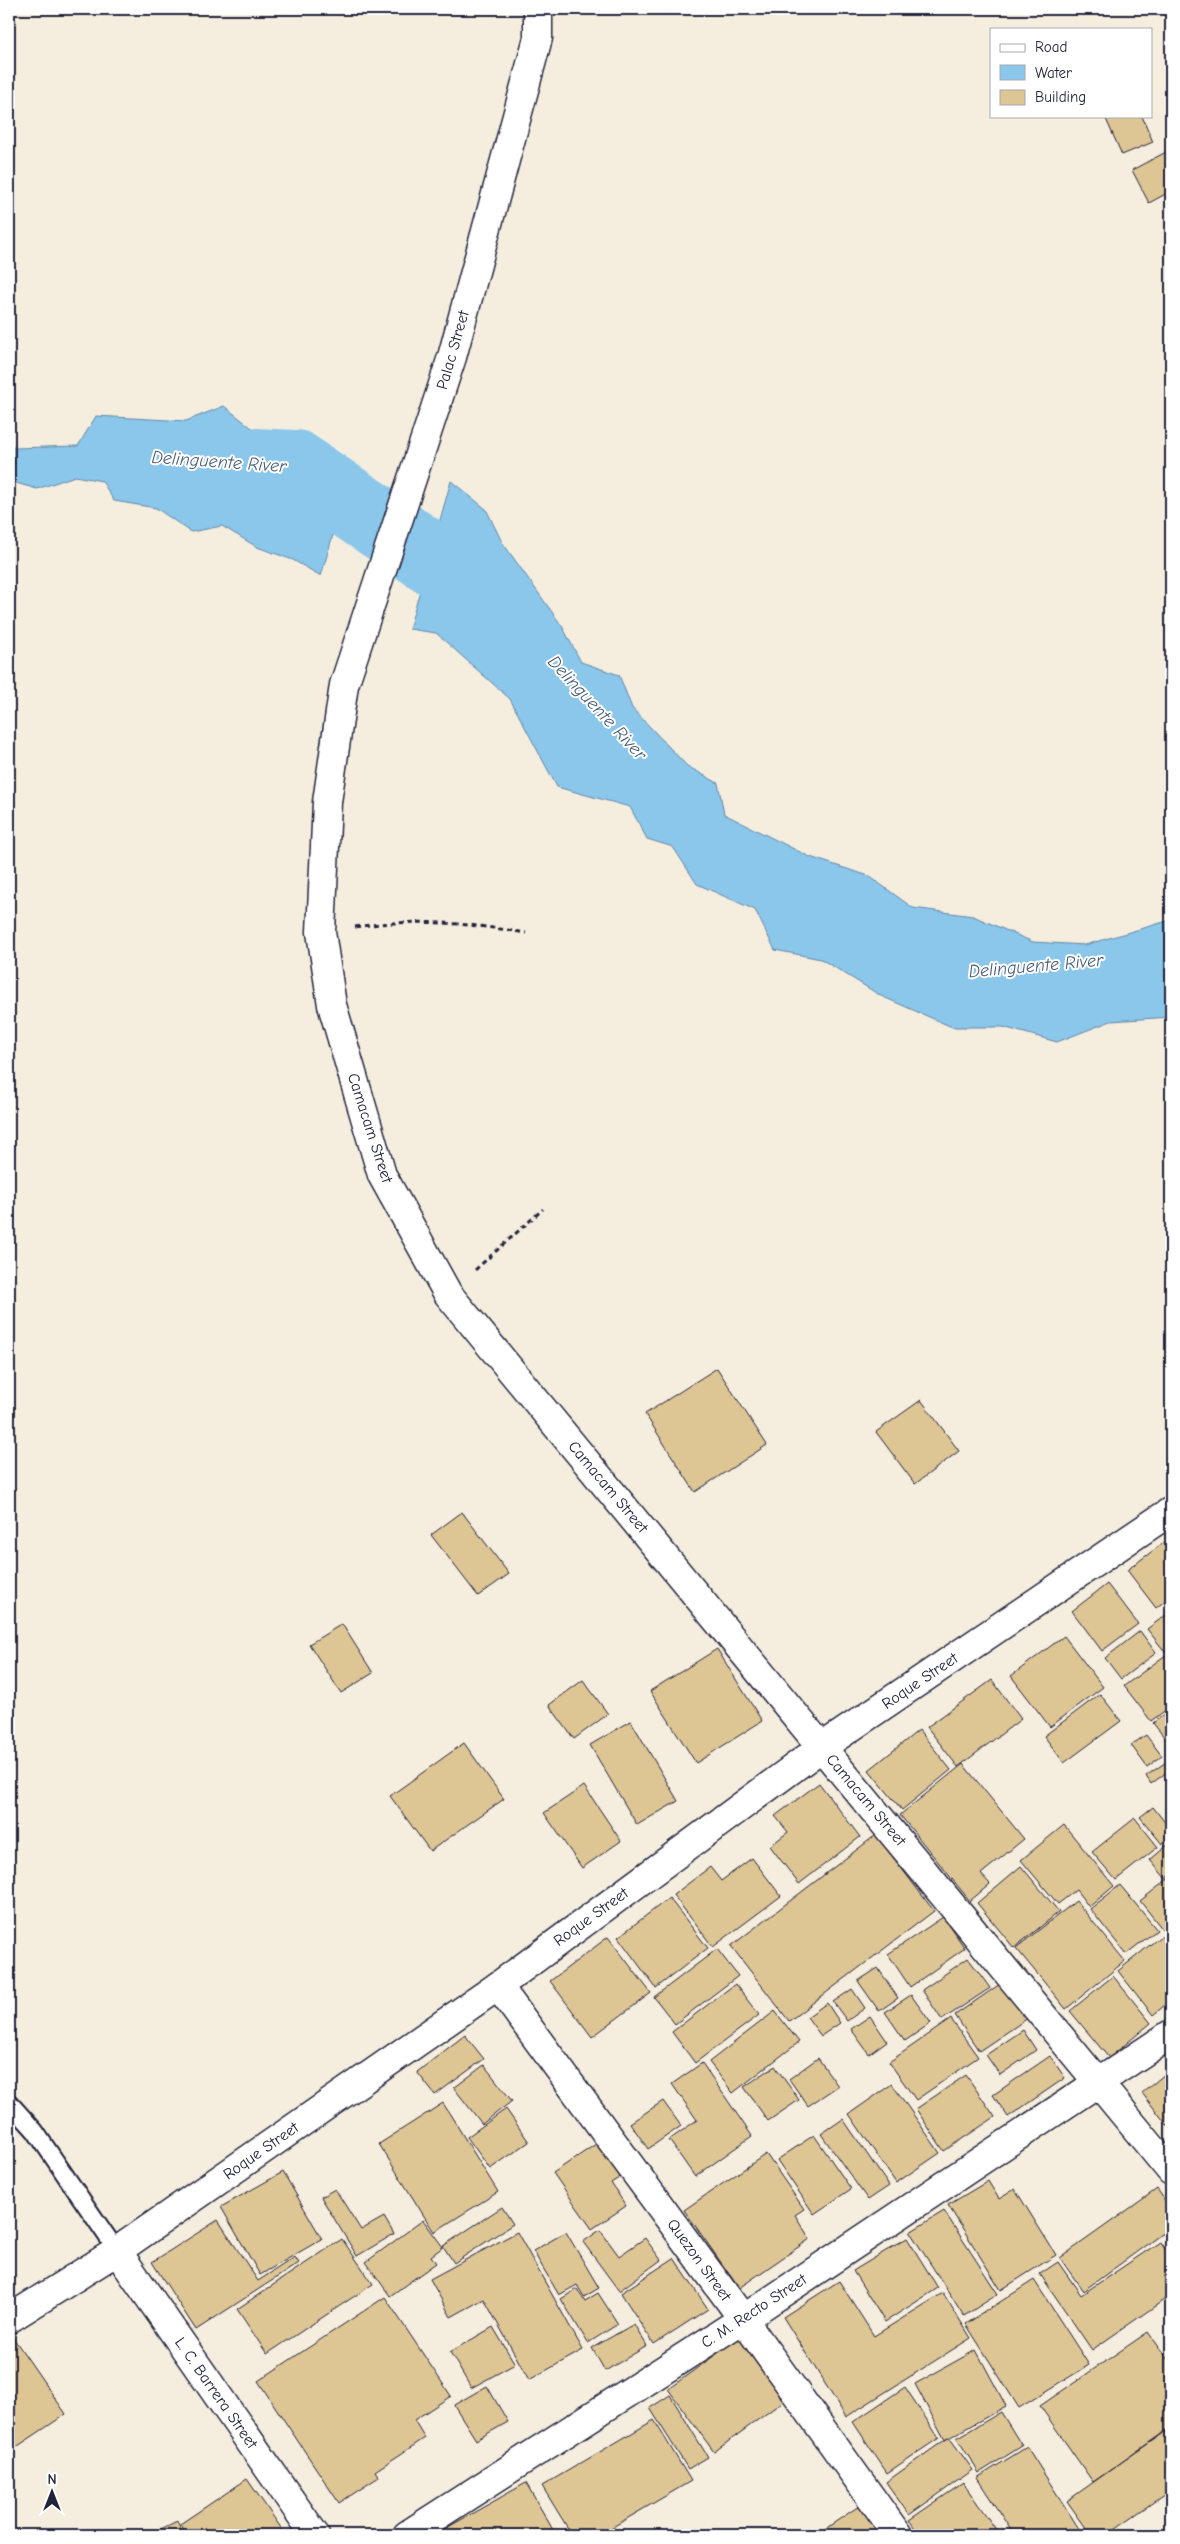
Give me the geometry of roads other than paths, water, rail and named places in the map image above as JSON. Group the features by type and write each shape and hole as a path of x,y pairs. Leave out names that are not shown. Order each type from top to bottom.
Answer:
{"street":[{"name":"Palac Street","path":"344,685 452,357 538,38 538,9"},
{"name":"Camacam Street","path":"344,685 327,802 321,932 332,1005 382,1175 448,1294 1171,2171"},
{"name":"Roque Street","path":"9,2319 117,2251 498,1986 822,1747 1171,1511"},
{"name":"Quezon Street","path":"498,1986 743,2319 898,2535"},
{"name":"C. M. Recto Street","path":"406,2535 743,2319 1171,2034"},
{"name":"L. C. Barrera Street","path":"117,2251 315,2535"}],"lane":[{"path":"9,2102 35,2131 117,2251"}],"water":[{"path":"224,406 252,428 285,434 325,457 353,466 321,576 293,560 257,547 222,526 191,532 156,508 114,501 102,481 75,476 37,489 9,481 9,441 15,448 78,446 96,416 186,421"},
{"path":"451,481 486,509 502,542 562,626 581,662 619,675 632,708 687,766 718,783 724,814 810,857 869,876 913,908 973,916 1033,942 1085,945 1171,920 1171,1017 1111,1021 1057,1042 1003,1027 952,1027 881,996 821,959 775,950 755,910 697,884 673,847 647,839 630,807 557,787 510,699 436,633 409,629"}],"waterway":[{"name":"Delinguente River","path":"254,464 295,466 498,603 510,616"}]}
